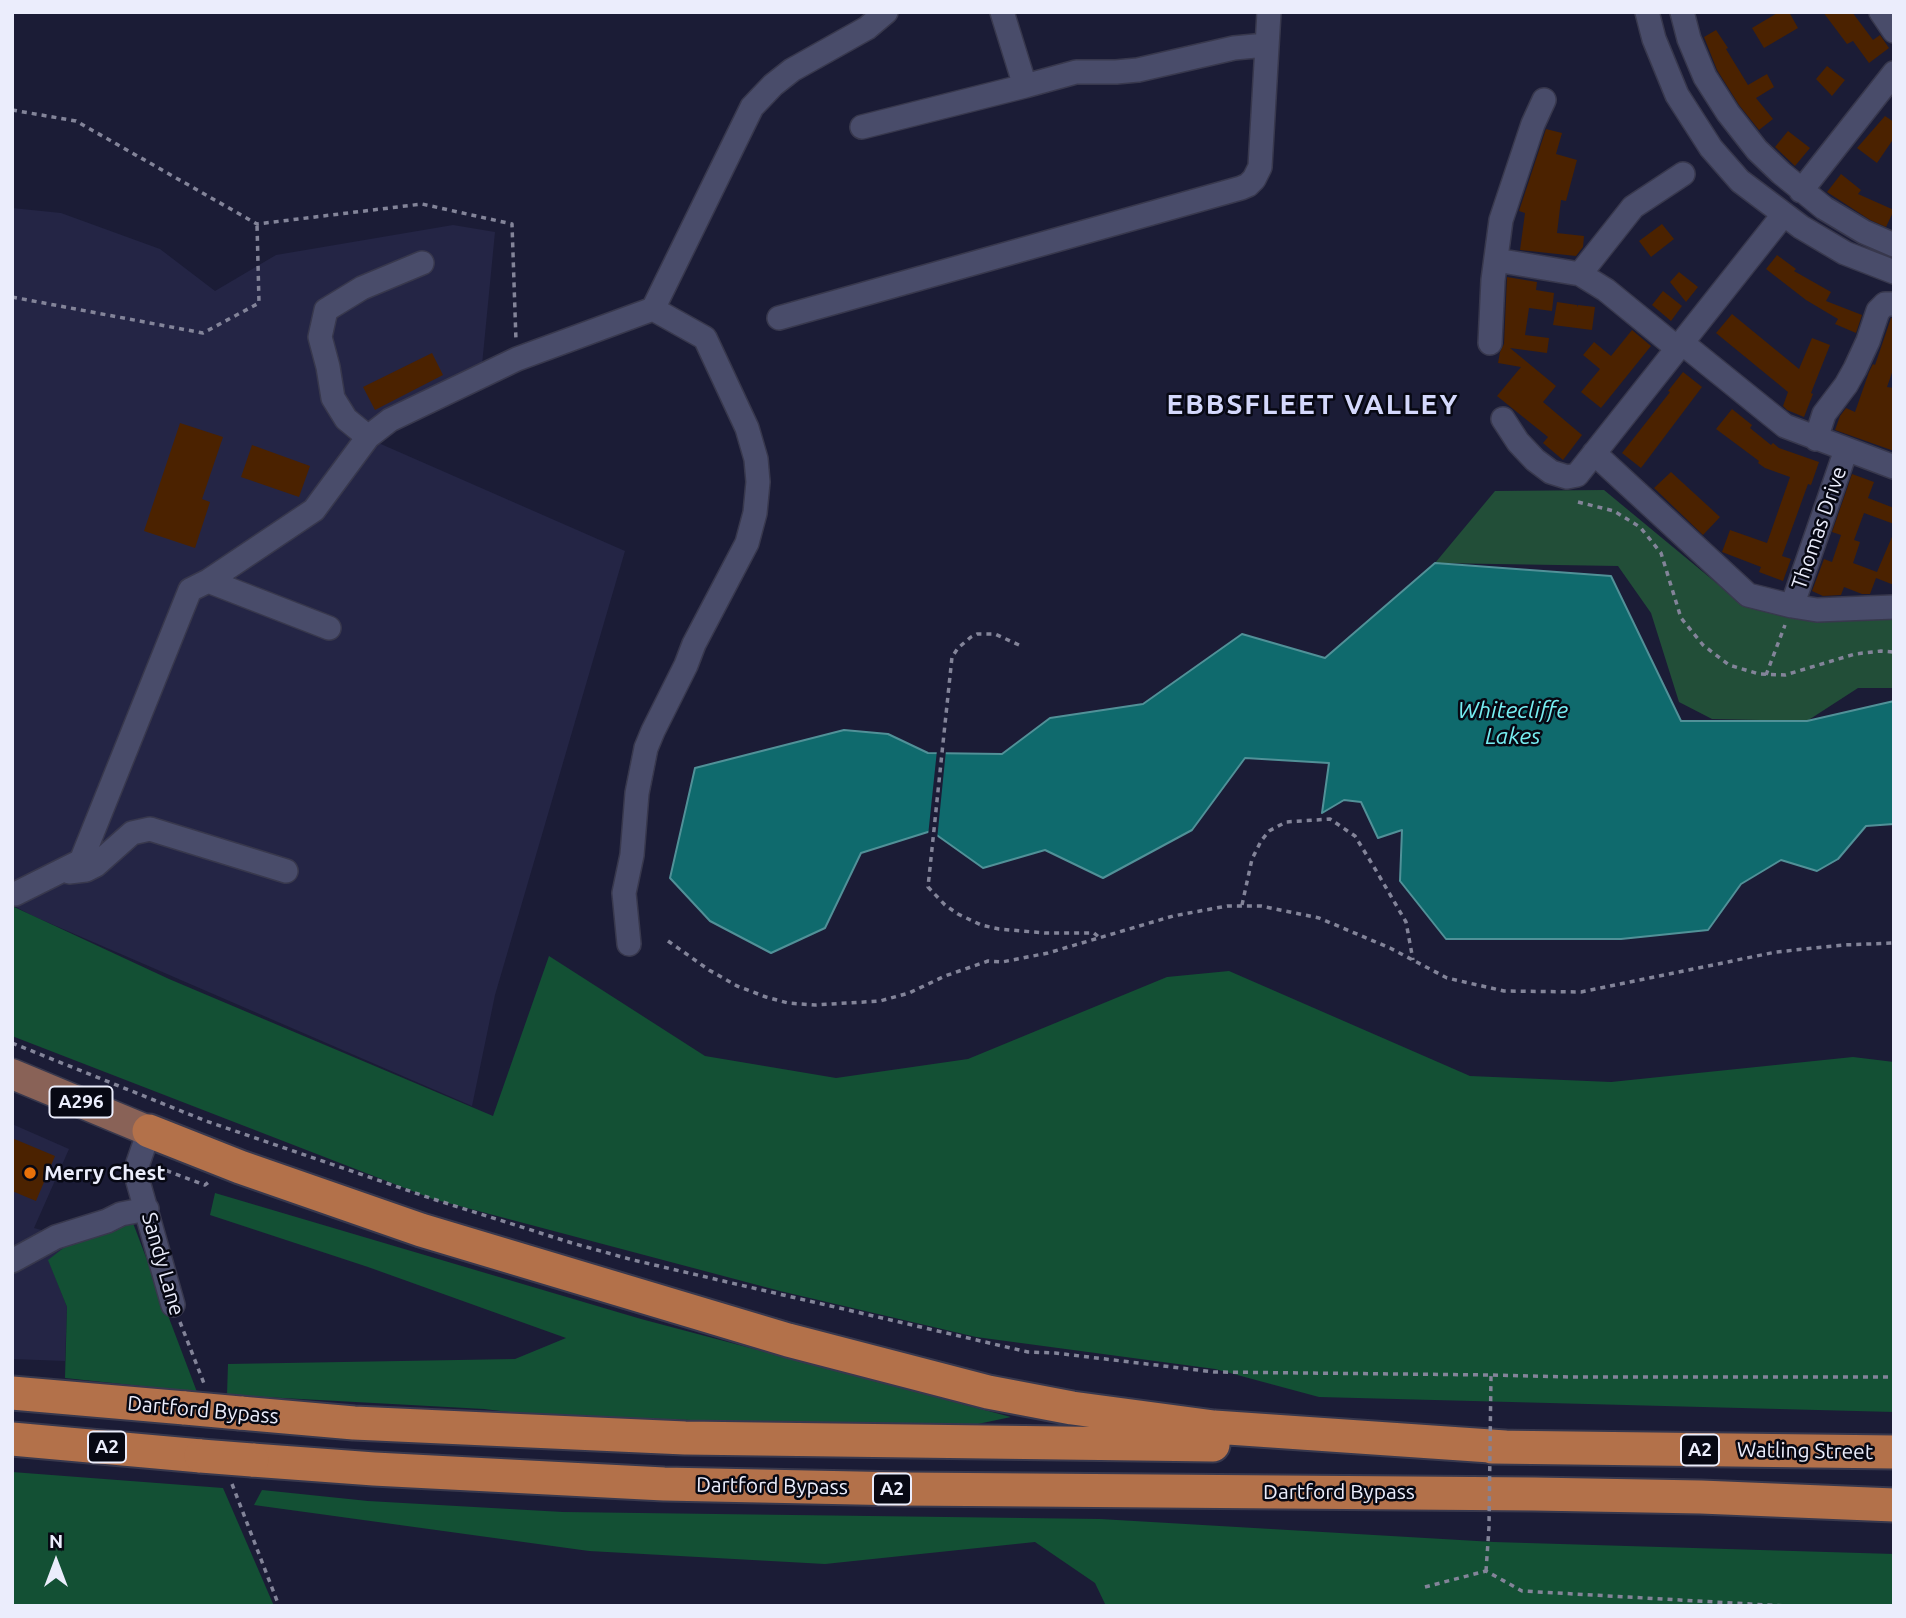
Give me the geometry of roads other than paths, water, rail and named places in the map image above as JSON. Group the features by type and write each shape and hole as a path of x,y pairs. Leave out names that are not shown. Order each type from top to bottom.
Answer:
{"highway":[{"name":"A2","path":"149,1131 240,1167 421,1230 788,1340 988,1392 1072,1408 1214,1427 1494,1447"},
{"name":"Dartford Bypass","path":"12,1393 197,1401 240,1413 354,1423 685,1438 1494,1447"},
{"name":"Dartford Bypass","path":"12,1439 201,1456 241,1471 374,1469 664,1484 1534,1494 1701,1497 1894,1505"},
{"name":"Watling Street","path":"1494,1447 1894,1452"}],"main road":[{"name":"A296","path":"12,1074 149,1131"}],"street":[{"path":"12,894 81,861 190,590 208,581 314,510 368,437 390,420 494,375 516,359 653,309 752,107 792,70 867,28 886,12"},
{"path":"1002,12 1025,86"},
{"path":"779,318 1248,185 1258,174 1260,167 1269,12"},
{"path":"1647,12 1654,39 1677,95 1711,148 1740,181 1801,227 1845,253 1894,272"},
{"path":"1688,14 1696,58 1722,105 1756,150 1801,191 1839,218 1894,245"},
{"path":"862,127 1076,72 1138,70 1234,48 1266,46"},
{"path":"1801,191 1894,73"},
{"path":"1490,343 1493,279 1501,220 1533,124 1544,100"},
{"path":"1580,274 1633,207 1683,174"},
{"path":"1503,419 1518,442 1535,460 1551,471 1567,477 1577,475 1784,214"},
{"path":"1496,260 1580,274 1606,290 1785,426 1894,467"},
{"path":"368,437 346,419 333,398 320,337 326,310 362,288 422,263"},
{"path":"1816,439 1824,414 1855,369 1878,311 1885,304 1894,304"},
{"path":"629,944 624,893 632,855 638,782 646,748 687,666 694,644 747,543 755,513 758,482 756,459 747,428 705,338 653,309"},
{"name":"Thomas Drive","path":"1792,606 1846,450"},
{"name":"Thomas Drive","path":"1594,453 1748,595 1818,610 1894,607"},
{"path":"208,581 329,628"},
{"path":"58,873 86,870 132,833 150,829 286,871"},
{"name":"Sandy Lane","path":"149,1131 140,1154 138,1181 173,1305"},
{"path":"12,1261 56,1237 121,1214 147,1209"}],"water":[{"name":"Whitecliffe Lakes","path":"1435,563 1611,576 1681,721 1807,721 1894,701 1894,824 1866,826 1838,859 1817,871 1781,860 1741,884 1708,930 1621,939 1446,939 1400,881 1402,830 1378,838 1361,802 1344,800 1322,813 1329,763 1245,758 1192,830 1103,878 1045,850 983,868 931,831 861,853 825,928 771,953 710,921 670,878 695,768 844,730 888,734 928,753 1002,754 1050,718 1143,704 1242,634 1325,658"}],"place":[{"name":"Merry Chest","path":"30,1173"}],"district":[{"name":"EBBSFLEET VALLEY","path":"1313,405"}]}
